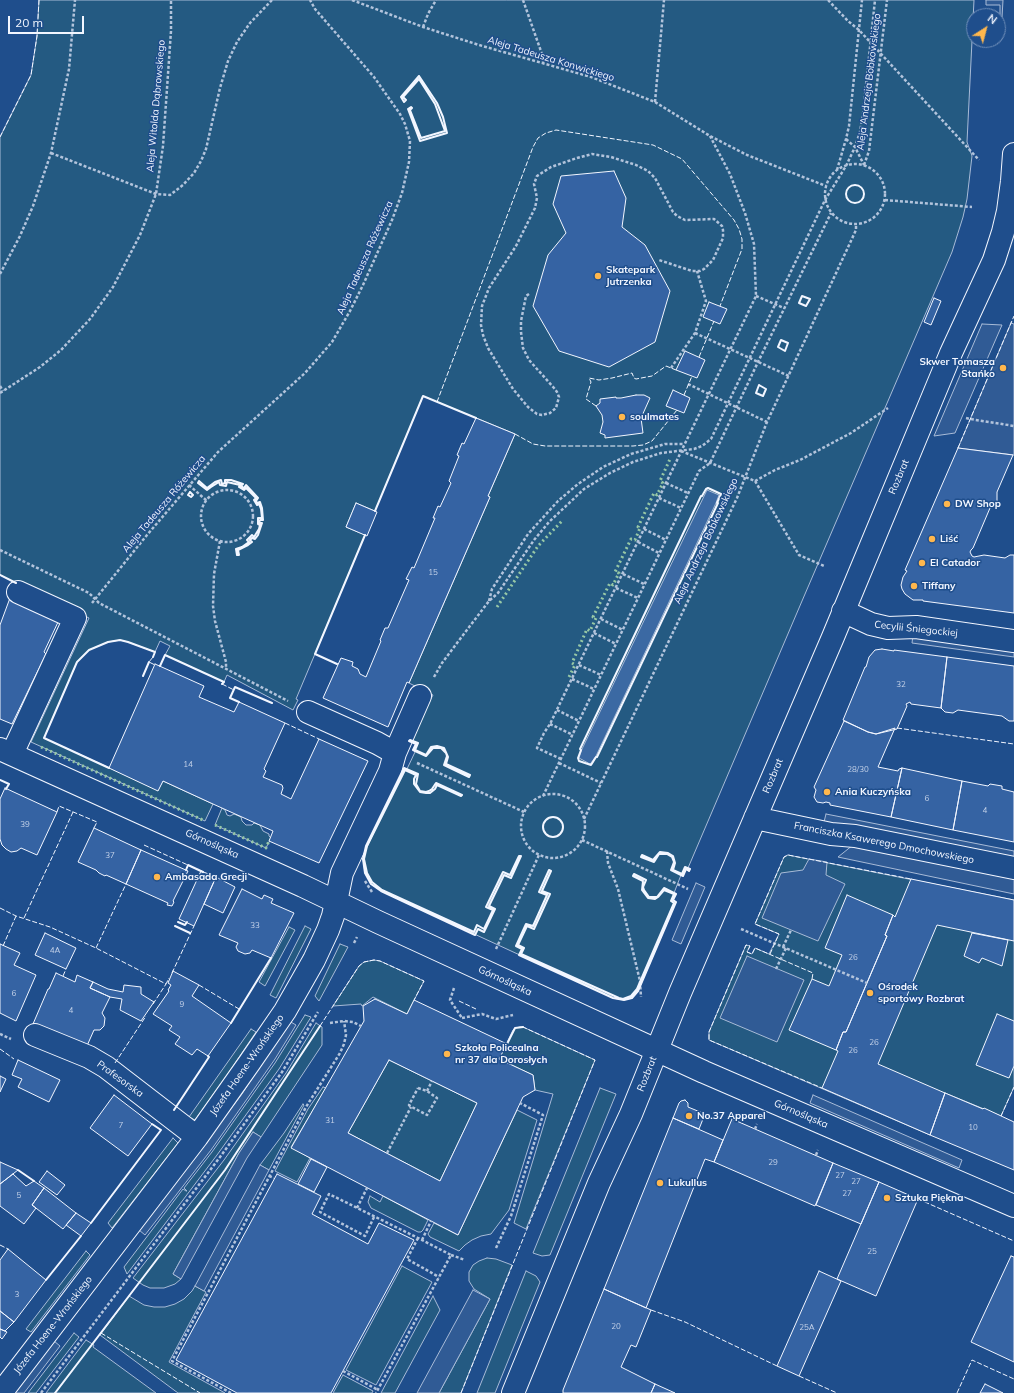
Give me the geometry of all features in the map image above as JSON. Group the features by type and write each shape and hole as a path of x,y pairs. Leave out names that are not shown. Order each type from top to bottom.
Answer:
{"street":[{"name":"Rozbrat","path":"513,1393 599,1183 631,1114 656,1051 951,353 994,260 1011,212 1014,154"},
{"path":"6,752 75,618 18,592"},
{"name":"Cecylii Śniegockiej","path":"843,611 871,624 888,628 916,627 1014,641"},
{"name":"Józefa Hoene-Wrońskiego","path":"1,1393 198,1137 285,1011 314,960 328,930 342,873 390,771 395,753 420,696"},
{"path":"308,712 377,743 395,753"},
{"name":"Górnośląska","path":"6,752 303,886 656,1051 1014,1206"},
{"name":"Franciszka Ksawerego Dmochowskiego","path":"755,818 831,834 855,836 1014,868"},
{"name":"Profesorska","path":"35,1035 88,1057 106,1067 198,1137"}],"path":[{"path":"0,274 20,236 33,206 51,154 70,69 75,0"},
{"name":"Aleja Witolda Dąbrowskiego","path":"0,393 40,367 61,350 90,319 113,287 140,235 156,194 163,146 171,31 171,0"},
{"path":"51,154 156,194 170,195 183,185 194,173 201,161 210,137 220,88 228,61 237,42 250,23 272,0"},
{"name":"Aleja Tadeusza Różewicza","path":"75,618 86,612 94,598 218,452 305,373 332,342 363,285 392,220 404,186 410,151 410,141 405,124 400,114 374,77 315,9 310,0"},
{"name":"Aleja Tadeusza Konwickiego","path":"352,0 423,27 479,45 591,77 656,102 710,136 747,155 826,186"},
{"path":"423,27 436,0"},
{"path":"523,0 543,57 543,64"},
{"path":"656,102 664,0"},
{"path":"828,0 859,30 979,160"},
{"name":"Aleja Andrzeja Bobkowskiego","path":"831,213 825,200 826,186 830,177 836,170 846,139 862,0"},
{"path":"420,696 426,691 442,663 489,602 498,593 534,540 549,522 584,489 610,473 633,462 661,453 680,451 702,446 711,439 825,200 855,147 860,132 863,114 875,0"},
{"name":"Aleja Andrzeja Bobkowskiego","path":"864,165 869,151 887,0"},
{"path":"561,759 537,748 579,665 680,451 756,296 754,244 745,213 730,174 710,136"},
{"path":"846,139 855,147 864,165"},
{"path":"529,294 526,296 521,321 523,348 529,360 554,388 559,397 556,408 550,413 542,415 537,414 523,402 501,371 488,348 481,325 482,306 489,288 516,246 535,208 537,198 534,184 536,176 565,161 592,154 611,157 636,165 648,171 655,178 673,212 681,218 690,220 708,218 714,219 722,226 723,238 713,260 708,267 697,271 692,271 659,260"},
{"name":"Aleja Andrzeja Bobkowskiego","path":"836,170 852,164 864,165 872,169 881,179 885,192 885,200"},
{"path":"543,796 698,471 710,463 831,213 842,222 856,225 864,224 878,215 885,200 972,207"},
{"name":"Aleja Andrzeja Bobkowskiego","path":"582,840 584,833 584,819 737,498 767,422 856,230 856,225"},
{"path":"671,368 695,333 706,301 697,271"},
{"path":"756,296 784,308"},
{"path":"695,333 788,376"},
{"path":"688,384 767,422"},
{"path":"0,386 4,391"},
{"path":"755,481 775,470 800,460 844,436 888,408"},
{"path":"966,418 1014,426"},
{"path":"489,602 492,589 528,534 558,501 578,484 603,467 631,454 665,444 684,444"},
{"path":"680,451 755,481 799,555 824,566"},
{"path":"666,483 688,493"},
{"path":"189,485 207,500"},
{"path":"227,490 235,491 242,495 248,500 252,508 253,520 249,531 236,541 220,541 213,538 207,532 201,517 202,509 207,500 219,492 227,490"},
{"path":"659,498 681,508"},
{"path":"644,529 666,540"},
{"path":"220,541 213,581 213,606 215,621 226,662 226,669"},
{"path":"638,542 659,553"},
{"path":"0,550 89,593 99,603 308,712"},
{"path":"623,574 644,584"},
{"path":"616,588 638,598"},
{"path":"601,619 623,630"},
{"path":"594,633 616,644"},
{"path":"579,665 601,675"},
{"path":"572,679 594,689"},
{"path":"557,710 579,721"},
{"path":"550,724 573,735"},
{"path":"559,763 601,783"},
{"path":"419,764 524,812"},
{"path":"584,819 577,806 565,797 558,795 543,796 532,802 524,812 521,820 522,837 532,851 546,858 560,858 573,851 582,840 688,889"},
{"path":"607,851 608,863 618,889 640,981 641,997"},
{"path":"496,949 539,855"},
{"path":"741,929 867,983"},
{"path":"776,969 791,930"},
{"path":"454,988 450,1000 462,1018"},
{"path":"41,1393 225,1151 282,1072 318,1012"},
{"path":"462,1018 482,1014 496,1019 513,1015"},
{"path":"460,1022 462,1018"},
{"path":"231,1393 172,1361 306,1107 340,1053 346,1035 344,1021"},
{"path":"330,1023 344,1021 354,1022 361,1026"},
{"path":"427,1091 432,1081"},
{"path":"418,1088 427,1091 437,1098 427,1115 412,1107 409,1105 418,1088"},
{"path":"496,1248 511,1216 543,1115 520,1103"},
{"path":"387,1153 412,1107"},
{"path":"755,1129 757,1124"},
{"path":"816,1156 818,1150"},
{"path":"269,1176 274,1178"},
{"path":"357,1208 367,1188"},
{"path":"374,1217 364,1236 320,1212 329,1194 465,1260"},
{"path":"422,1240 431,1221"},
{"path":"418,1238 407,1259 439,1277"},
{"path":"343,1371 377,1392 451,1254"}],"shaded area":[{"path":"39,0 974,0 974,8 966,8 966,48 972,48 967,142 972,156 967,199 952,252 688,868 690,869 689,871 686,869 683,876 681,875 674,893 676,894 673,900 676,902 638,991 632,998 624,1000 613,998 381,891 371,884 365,873 363,859 366,846 404,768 407,769 415,752 413,750 416,744 409,741 433,695 409,683 490,497 488,496 515,434 423,396 375,511 356,503 346,527 365,535 296,699 298,700 293,710 227,675 224,682 165,655 170,646 160,641 155,652 120,640 108,642 89,650 77,662 44,738 158,790 163,781 213,804 205,821 31,742 89,618 0,575 0,137 31,75 37,36"},
{"path":"986,0 1003,0 1003,8 1000,8 1000,5 986,5"},
{"name":"Skwer Tomasza Stańko","path":"1011,323 1014,324 1014,455 958,448"},
{"path":"982,324 1002,325 955,433 934,436"},
{"path":"707,490 719,495 716,503 596,756 590,764 579,758 582,749"},
{"path":"913,635 1014,648 1014,657 912,643"},
{"path":"222,808 225,810 227,815 230,816 234,814 241,817 242,821 246,825 252,825 254,823 260,825 263,831 269,834 271,838 266,848 215,825"},
{"path":"826,814 1014,851 1014,860 824,822"},
{"path":"853,845 1014,877 1014,894 838,857"},
{"name":"Ośrodek sportowy Rozbrat","path":"788,855 1014,900 1014,1087 1001,1116 945,1093 930,1135 709,1040 709,1032 746,945 750,946 747,952 752,954 755,948 769,954 779,934 755,924 784,857"},
{"path":"809,859 827,862 826,875 845,884 818,941 762,918 781,873 803,870"},
{"path":"696,883 705,887 681,944 672,940"},
{"path":"305,926 311,929 276,998 270,995"},
{"path":"289,927 295,930 265,986 259,982"},
{"path":"340,944 348,947 319,1001 315,996"},
{"path":"747,956 804,980 777,1042 720,1018"},
{"path":"374,960 380,961 424,981 407,1014 373,997 362,1006 361,1004 333,1006 359,966 364,962"},
{"path":"305,1015 311,1017 279,1069 217,1155 127,1274 124,1267 183,1189 187,1191 184,1188 212,1152 275,1063"},
{"path":"289,1021 296,1025 275,1059 211,1150 145,1235 139,1230 242,1094"},
{"path":"316,1023 322,1027 322,1045 261,1137 253,1132 239,1153 173,1274 181,1279 175,1284 164,1288 150,1288 143,1285 133,1278 224,1160 286,1073"},
{"path":"523,1027 595,1060 526,1229 514,1223 553,1094 535,1090 533,1075 499,1059 513,1030"},
{"path":"251,1029 256,1032 227,1075 195,1120 189,1117"},
{"path":"389,1060 477,1103 440,1181 348,1133"},
{"path":"323,1087 326,1088 291,1147 310,1158 297,1182 275,1171 308,1109"},
{"path":"600,1088 616,1094 550,1255 542,1256 533,1253"},
{"path":"813,1095 962,1160 959,1168 810,1103"},
{"path":"303,1104 304,1105 269,1170 260,1165 284,1133"},
{"path":"517,1110 537,1120 509,1210 491,1234 472,1240 459,1251 430,1237 428,1234 434,1223 458,1235"},
{"path":"253,1132 261,1137 247,1158 181,1279 173,1274 239,1153"},
{"path":"173,1138 178,1143 112,1228 108,1223"},
{"path":"260,1165 269,1170 204,1291 195,1286"},
{"path":"370,1196 380,1202 383,1196 428,1220 423,1230 418,1232 371,1208 368,1202"},
{"path":"86,1251 90,1255 31,1332 26,1329"},
{"path":"487,1258 496,1259 512,1265 461,1393 439,1393 490,1299 474,1289 469,1281 469,1272 473,1265"},
{"path":"402,1266 432,1282 376,1385 346,1370"},
{"path":"526,1271 536,1276 540,1282 495,1393 477,1393"},
{"path":"195,1286 206,1292 169,1362 225,1393 178,1393 100,1335 129,1296 144,1305 165,1307 184,1299"},
{"path":"473,1290 490,1299 439,1393 417,1393"},
{"path":"433,1296 440,1310 395,1393 381,1393"},
{"path":"74,1333 79,1337 36,1393 28,1393"},
{"path":"86,1340 94,1345 93,1347 156,1393 46,1393"},
{"path":"54,1341 60,1346 24,1393 15,1393"},
{"path":"343,1375 373,1391 372,1393 333,1393"}],"building":[{"name":"Skatepark Jutrzenka","path":"614,171 626,198 622,227 645,245 670,291 655,342 609,367 559,351 533,306 548,255 566,233 553,204 561,176"},
{"path":"934,298 941,301 931,325 924,322"},
{"path":"709,302 727,309 720,324 703,317"},
{"path":"685,351 705,360 697,378 676,370"},
{"path":"673,390 690,398 684,413 666,406"},
{"name":"soulmates","path":"644,395 650,398 641,418 643,433 605,438 605,435 600,433 603,422 602,415 596,406 600,403 600,399 616,397 621,398"},
{"path":"476,418 515,434 488,496 490,497 409,683 407,682 388,727 323,698 341,658 353,662 352,666 358,669 360,674 366,677 385,628 388,628 409,580 406,579 412,567 414,568 435,518 433,518 438,506 440,507 451,483 449,481 459,456 457,455 462,443 464,444"},
{"path":"958,448 1013,455 997,492 997,501 990,508 970,552 974,557 984,555 1005,558 1010,555 1014,555 1014,613 923,600 913,600 905,594 902,589 901,585 903,577 907,571 905,570"},
{"path":"356,503 377,512 367,536 346,527"},
{"path":"10,598 59,620 44,652 46,654 12,724 0,719 0,625"},
{"path":"882,649 947,657 941,708 911,704 910,702 906,704 907,706 897,729 876,734 868,732 843,720 869,657 875,650"},
{"path":"947,657 1014,666 1014,721 1009,721 1002,716 958,710 953,713 945,712 941,708"},
{"path":"155,664 204,686 199,697 234,712 239,702 285,723 264,769 266,771 263,777 282,785 283,788 281,794 291,799 319,739 368,761 319,863 269,841 273,831 163,781 158,791 109,768"},
{"path":"844,721 876,734 895,728 878,767 898,771 902,768 891,817 830,805 830,803 826,802 817,802 814,797 816,790 814,787"},
{"path":"902,768 962,781 953,830 891,817"},
{"path":"962,781 988,786 990,784 1002,786 1002,789 1014,792 1014,842 953,830"},
{"path":"5,788 57,812 37,855 21,848 17,851 11,852 2,845 0,839 0,799"},
{"path":"94,828 141,850 126,884 106,875 105,876 78,862"},
{"name":"Ambasada Grecji","path":"141,850 188,871 172,906 167,905 168,903 126,884"},
{"path":"201,871 216,877 194,926 179,919"},
{"path":"216,877 235,887 223,913 204,904"},
{"path":"911,879 1014,900 1014,941 937,925 878,1064 945,1093 930,1135 822,1088 838,1051 836,1050 843,1032 846,1032 887,936 885,935 893,915 895,917"},
{"path":"242,889 262,899 264,895 273,899 271,903 294,913 271,958 252,950 250,953 245,954 238,951 236,947 238,943 219,935"},
{"path":"847,895 893,915 885,935 887,936 846,1032 843,1032 836,1050 789,1030 812,979 829,986 842,955 825,948"},
{"path":"45,933 76,948 66,969 35,955"},
{"path":"972,933 1008,940 1002,966 982,958 979,963 964,956"},
{"path":"0,944 20,953 14,965 36,975 16,1021 0,1013"},
{"path":"173,971 199,985 192,996 231,1023 208,1056 197,1049 192,1055 175,1044 180,1037 169,1030 172,1026 153,1014 169,991 168,990 171,985 168,983"},
{"path":"56,973 75,982 77,975 93,982 90,988 110,997 102,1013 105,1018 104,1026 100,1030 94,1030 86,1048 33,1024"},
{"path":"93,982 108,989 123,992 124,985 141,987 141,994 154,1002 141,1021 120,1010 122,999 110,997 90,988"},
{"path":"375,999 407,1014 414,1000 507,1044 499,1059 533,1075 535,1090 523,1097 458,1235 291,1148 364,1021 363,1006","holes":["389,1060 477,1103 440,1181 348,1133"]},
{"path":"997,1014 1014,1021 1014,1066 1009,1078 976,1065"},
{"path":"18,1060 60,1080 49,1102 18,1087 22,1079 12,1075"},
{"path":"0,1076 6,1079 0,1092"},
{"path":"945,1093 983,1109 984,1108 1014,1122 1014,1170 930,1135"},
{"path":"114,1095 152,1124 128,1156 90,1128"},
{"name":"No.37 Apparel","path":"685,1100 688,1103 688,1107 705,1114 699,1129 673,1118 679,1103"},
{"path":"673,1118 723,1140 714,1162 705,1159 646,1308 604,1289"},
{"path":"732,1119 833,1163 815,1206 714,1162"},
{"path":"311,1159 327,1167 314,1192 298,1184"},
{"path":"0,1162 18,1170 0,1184"},
{"path":"833,1163 879,1182 861,1224 816,1205"},
{"path":"47,1171 65,1185 57,1195 39,1182"},
{"path":"13,1174 26,1186 34,1181 44,1188 32,1205 36,1208 24,1224 0,1206 0,1184"},
{"path":"277,1174 321,1196 312,1214 368,1244 379,1223 414,1240 331,1393 237,1393 176,1360"},
{"path":"879,1182 918,1199 876,1296 837,1279"},
{"path":"44,1188 76,1213 63,1229 32,1205"},
{"path":"76,1213 91,1223 81,1236 66,1225"},
{"path":"8,1249 46,1280 14,1322 0,1311 0,1260"},
{"path":"1011,1256 1014,1257 1014,1362 971,1342"},
{"path":"819,1271 841,1281 799,1376 777,1366"},
{"path":"604,1289 651,1310 636,1347 631,1345 621,1367 655,1384 651,1393 563,1393"},
{"path":"0,1311 14,1322 5,1331 0,1329"},
{"path":"0,1329 7,1332 2,1339 0,1337"},
{"path":"655,1384 675,1393 651,1393"},
{"path":"985,1384 1003,1393 980,1393"}],"hedge":[{"path":"569,677 575,665 572,663 587,629 590,631 596,618 593,617 610,583 613,585 619,573 615,572 631,539 635,540 640,528 638,527 654,493 657,495 663,483 660,481 670,459"},
{"path":"497,607 538,546 562,521"},
{"path":"41,747 205,821"},
{"path":"215,825 266,848 269,841"}],"fence":[{"path":"0,137 31,75 37,36 39,0"},
{"path":"437,402 533,147 538,138 546,133 556,130 653,145 682,159 734,220 742,239 742,249 720,306"},
{"path":"958,448 1014,316"},
{"path":"699,357 714,321"},
{"path":"596,406 586,399 591,382 589,378 599,380 632,373 636,379 652,376 666,366 676,370"},
{"path":"684,395 692,376"},
{"path":"515,434 533,444 545,446 643,445 652,441 677,410"},
{"path":"153,657 149,662 155,665"},
{"path":"222,684 234,690"},
{"path":"285,723 319,739"},
{"path":"897,728 1014,744"},
{"path":"57,812 59,806 97,822 94,828"},
{"path":"24,918 73,812"},
{"path":"144,845 201,871"},
{"path":"770,954 779,934 755,924 784,857 788,855 911,879"},
{"path":"96,948 126,884"},
{"path":"0,908 16,916 50,927 96,948 166,984 169,978"},
{"path":"3,946 16,916"},
{"path":"172,973 194,926"},
{"path":"812,979 813,973 755,948 752,954 747,952 750,946 746,945 709,1032 709,1040 822,1088"},
{"path":"320,1026 359,966 364,962 374,960 380,961 424,981 414,1000"},
{"path":"63,976 66,969"},
{"path":"153,1004 166,984"},
{"path":"199,985 239,1009"},
{"path":"459,1001 476,1009"},
{"path":"115,1063 146,1016"},
{"path":"461,1393 595,1060 523,1027"},
{"path":"0,1049 14,1059"},
{"path":"1001,1116 1014,1087"},
{"path":"918,1199 1014,1241"},
{"path":"0,1245 8,1249"},
{"path":"651,1310 685,1322 777,1366"},
{"path":"101,1333 200,1393"},
{"path":"957,1393 972,1360 1014,1379"},
{"path":"799,1376 837,1393"}],"wall":[{"path":"419,76 437,103 443,117 447,133 420,141 408,109 411,107 412,108 410,110 421,138 445,131 435,104 419,79 403,97 406,100 404,102 401,97 419,76"},
{"path":"851,185 859,185 864,190 864,194 862,201 859,203 851,203 846,198 846,190 851,185"},
{"path":"802,296 810,299 806,306 799,303 802,296"},
{"path":"781,340 788,343 785,351 778,347 781,340"},
{"path":"759,385 766,389 763,396 756,393 759,385"},
{"path":"375,511 423,396 476,418"},
{"path":"221,480 222,484 225,483 225,480 231,480 243,484 241,486 244,488 246,485 258,498 256,501 257,503 260,502 262,508 263,520 260,520 259,523 262,523 258,535 255,539 252,538 250,540 252,542 238,550 239,555 237,555 236,549 249,542 247,540 252,535 254,537 259,529 260,525 258,524 258,518 262,518 261,509 259,504 257,505 254,500 256,498 246,488 244,490 239,487 240,485 227,482 226,486 220,485 219,482 207,490 198,483 199,481 207,488 215,482 221,480"},
{"path":"708,488 721,494 718,503 597,757 591,765 579,761 578,758 580,749 701,496 708,488"},
{"path":"190,492 193,495 191,497 188,495 190,492"},
{"path":"337,664 315,654 365,535"},
{"path":"0,575 16,583"},
{"path":"109,768 44,738 77,662 89,650 108,642 120,640 155,652 153,657"},
{"path":"160,666 165,655 224,682 222,684"},
{"path":"143,676 149,662"},
{"path":"239,702 230,698 235,687 272,703"},
{"path":"410,740 418,743 415,750 426,755 431,747 437,746 444,748 448,757 446,764 470,775 469,777 444,765 447,756 441,748 433,748 426,756 413,750 416,744 409,741 410,740"},
{"path":"404,768 418,774 416,784 420,791 429,791 436,783 462,795 461,796 437,785 430,793 420,792 414,784 416,775 405,770 367,846 364,859 367,873 372,882 382,890 474,932 477,925 484,929 493,910 486,907 503,872 510,875 519,856 521,856 511,878 504,875 489,906 495,909 484,932 478,929 475,935 381,891 371,884 365,873 363,859 366,846 404,768"},
{"path":"0,780 9,784 6,789"},
{"path":"553,817 560,820 563,827 560,834 553,837 546,834 543,827 546,820 553,817"},
{"path":"660,852 668,853 673,856 675,863 673,870 682,874 685,867 690,869 689,871 686,869 683,876 671,870 674,862 672,857 667,854 659,854 654,862 641,857 642,855 653,860 660,852"},
{"path":"186,870 188,865 203,872"},
{"path":"549,870 551,871 542,891 550,894 534,929 527,926 518,945 524,948 521,954 623,999 631,996 637,989 674,903 671,901 674,894 664,890 658,897 655,899 648,898 642,890 643,881 633,876 634,874 646,880 643,887 649,897 657,897 664,888 676,894 673,900 676,902 638,991 632,998 624,1000 613,998 519,955 522,949 516,946 526,924 533,926 547,895 539,892 549,870"},
{"path":"178,922 185,925 187,922"},
{"path":"175,926 190,933"},
{"path":"231,1023 271,958"},
{"path":"55,1393 225,1170 320,1026"},
{"path":"507,1044 515,1028 523,1027"},
{"path":"174,1110 209,1057 208,1056"},
{"path":"91,1223 161,1130 152,1124"},
{"path":"18,1170 34,1181"},
{"path":"46,1280 81,1236"}],"place":[{"name":"Skatepark Jutrzenka","path":"598,276"},
{"name":"Skwer Tomasza Stańko","path":"1003,368"},
{"name":"soulmates","path":"622,417"},
{"name":"DW Shop","path":"947,504"},
{"name":"Liść","path":"932,539"},
{"name":"El Catador","path":"922,563"},
{"name":"Tiffany","path":"914,586"},
{"name":"Ania Kuczyńska","path":"827,792"},
{"name":"Ambasada Grecji","path":"157,877"},
{"name":"Ośrodek sportowy Rozbrat","path":"870,993"},
{"name":"Szkoła Policealna nr 37 dla Dorosłych","path":"447,1054"},
{"name":"No.37 Apparel","path":"689,1116"},
{"name":"Lukullus","path":"660,1183"},
{"name":"Sztuka Piękna","path":"887,1198"}]}
